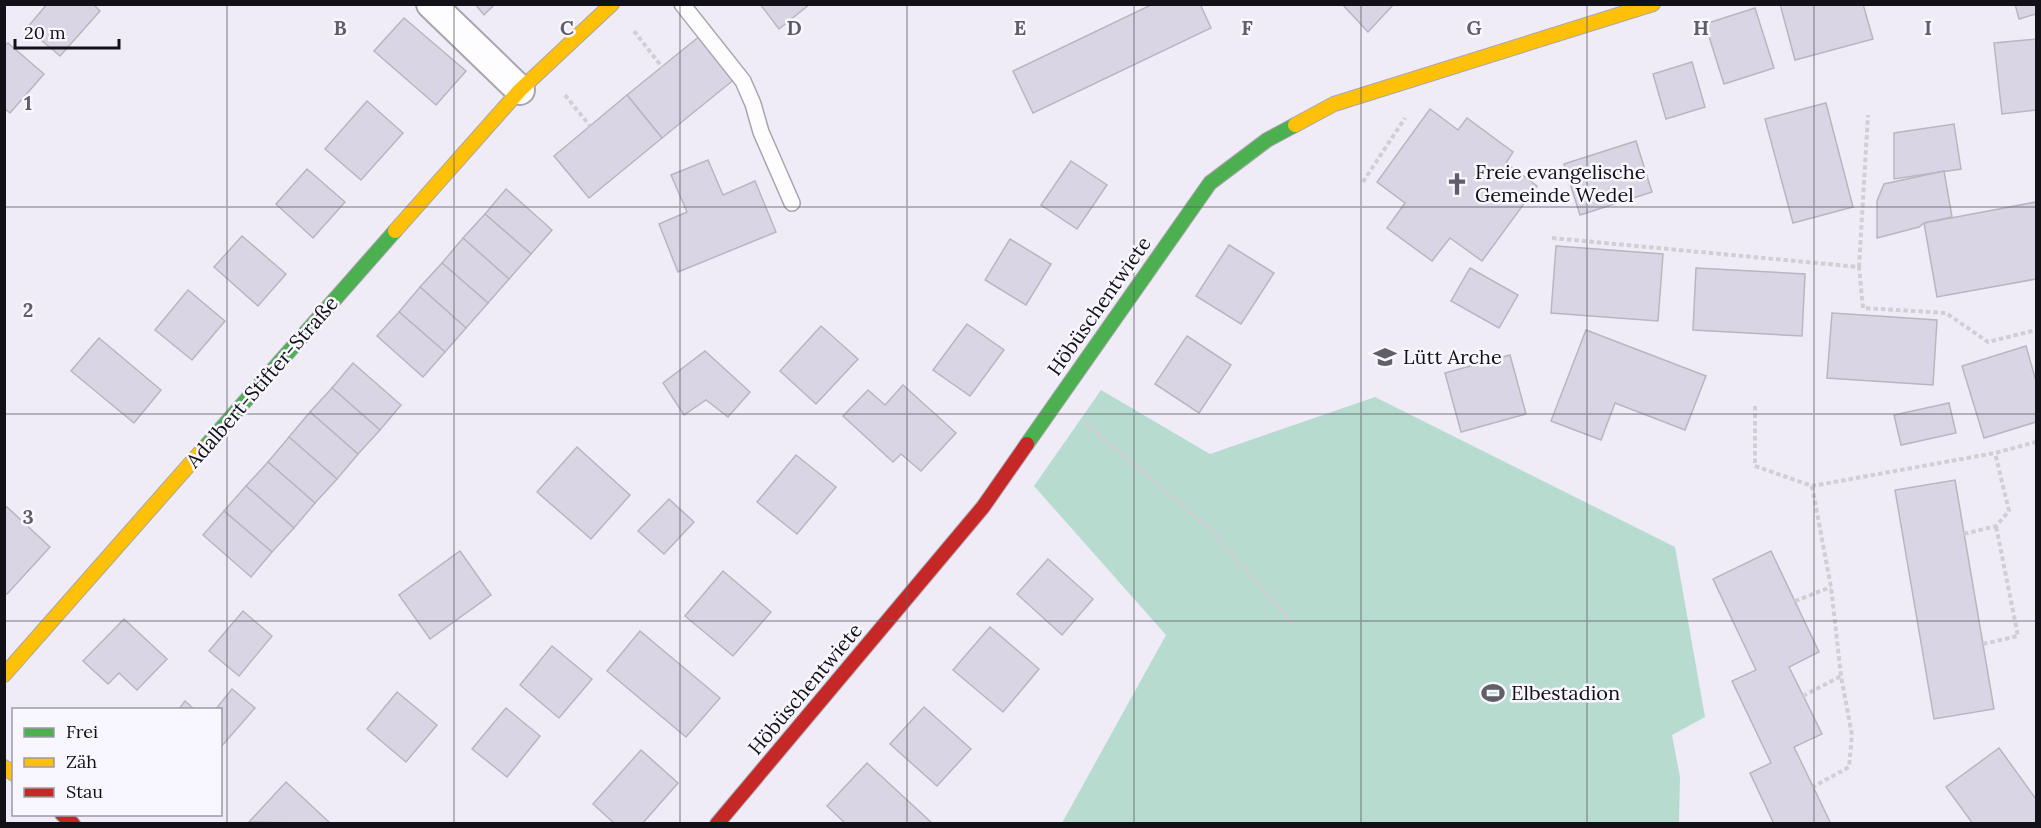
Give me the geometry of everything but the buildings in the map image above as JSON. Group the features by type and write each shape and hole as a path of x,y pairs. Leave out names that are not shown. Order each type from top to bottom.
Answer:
{"street":[{"path":"431,4 520,90"},
{"name":"Adalbert-Stifter-Straße","path":"4,675 520,90 612,4"},
{"name":"Höbüschentwiete","path":"717,824 983,507 1210,183 1267,140 1334,104 1653,4"}],"lane":[{"path":"682,4 744,81 761,132 792,203"}],"path":[{"path":"627,22 662,67"},
{"path":"544,69 590,126"},
{"path":"1363,182 1404,119 1424,76"},
{"path":"1868,115 1859,267 1863,308 1946,314 1988,342 2037,330"},
{"path":"1552,238 1859,267"},
{"path":"1057,402 1082,420 1209,528 1295,626"},
{"path":"1755,406 1755,466 1812,486 1995,453 2037,442"},
{"path":"1964,534 1996,526 2009,510 1995,453"},
{"path":"1812,486 1831,587 1841,675 1852,735 1849,767 1813,787"},
{"path":"1983,644 2018,636 1996,526"},
{"path":"1795,601 1831,587"},
{"path":"1803,696 1841,675"}],"green space":[{"path":"1101,390 1210,454 1375,397 1675,547 1705,717 1672,735 1680,777 1679,823 1062,823 1166,635 1034,486"}],"traffic: fast":[{"path":"1027,444 1210,183 1267,140 1295,125"},
{"path":"204,448 395,231"}],"traffic: slow":[{"path":"395,231 520,90 612,4"},
{"path":"1295,125 1334,104 1653,4"},
{"path":"4,675 204,448"},
{"path":"4,767 12,773"}],"traffic: jam":[{"path":"717,824 983,507 1027,444"},
{"path":"64,816 73,824"}],"place":[{"name":"Freie evangelische Gemeinde Wedel","path":"1457,184"},
{"name":"Lütt Arche","path":"1385,357"},
{"name":"Elbestadion","path":"1493,693"}]}
